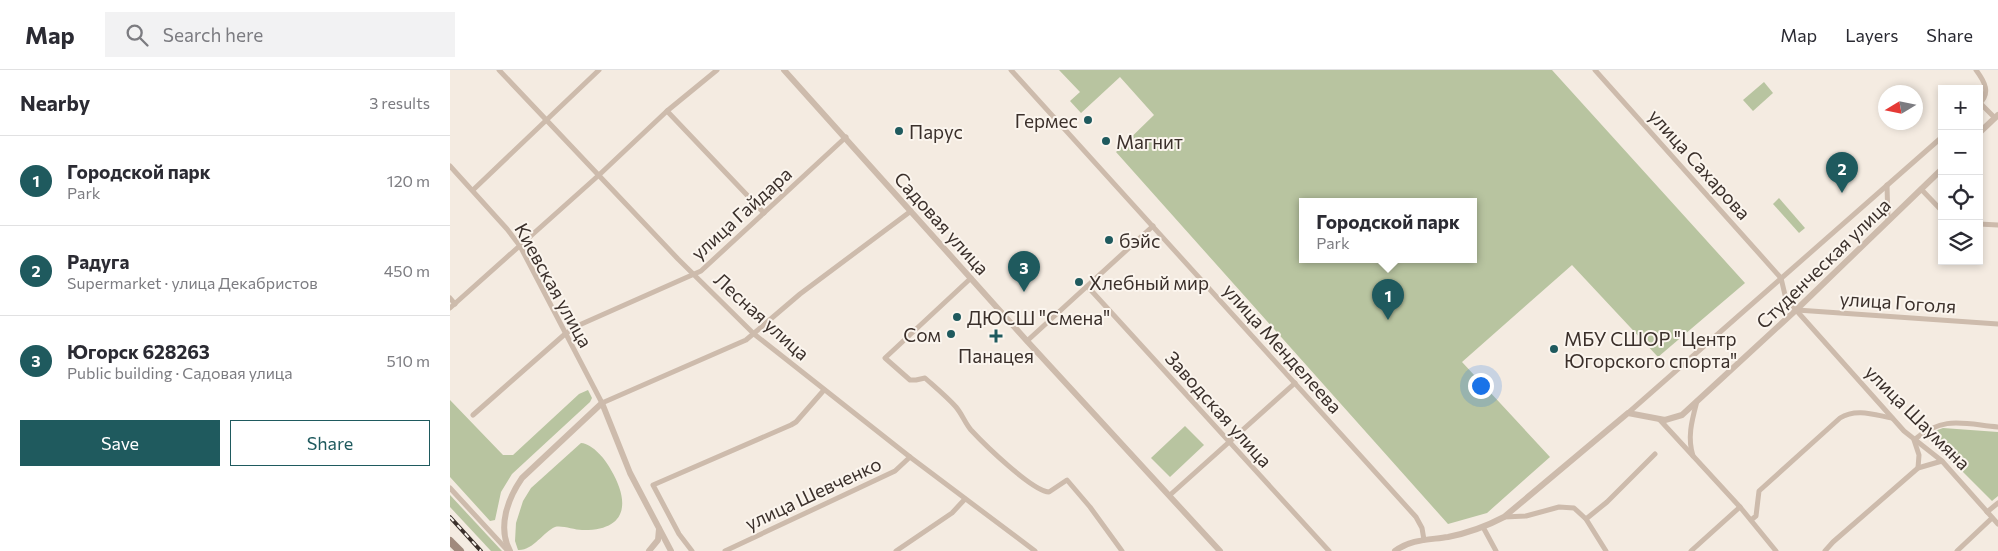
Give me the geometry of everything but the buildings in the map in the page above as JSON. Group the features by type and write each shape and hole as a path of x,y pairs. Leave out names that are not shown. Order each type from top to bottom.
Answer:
{"main road":[{"path":"450,541 460,551"}],"street":[{"name":"Лесная улица","path":"499,70 754,334 910,457 1035,551"},
{"path":"473,190 599,70"},
{"path":"450,308 600,175 667,111 717,70"},
{"name":"Садовая улица","path":"784,70 1220,551"},
{"name":"улица Менделеева","path":"1011,70 1416,518 1422,528 1424,540"},
{"name":"улица Сахарова","path":"1595,70 1781,278"},
{"path":"1976,70 1983,80 1986,91 1983,100"},
{"path":"1983,106 1997,117 1983,130"},
{"path":"667,111 764,213"},
{"name":"улица Гайдара","path":"473,415 565,334 597,316 694,274 708,265 846,138"},
{"path":"1396,551 1407,543 1455,535 1484,527 1504,517 1628,413 1938,140"},
{"name":"Киевская улица","path":"450,166 473,190 520,246 602,403"},
{"name":"Студенческая улица","path":"1628,413 1666,420 1678,417 1698,401 1796,310 1938,174"},
{"path":"1887,185 1888,221"},
{"path":"1921,189 1938,207"},
{"path":"509,551 504,526 507,507 514,489 522,478 602,403 746,340 800,294 911,211"},
{"path":"1983,224 1998,226"},
{"path":"1027,340 1154,226"},
{"path":"971,278 884,358 910,380 925,378 957,408 970,428 1004,462 1040,490 1050,492 1067,480 1090,507 1122,551"},
{"name":"улица Шаумяна","path":"1781,278 1785,295 1796,310 1892,418 1914,440 1942,461 1998,524"},
{"name":"Заводская улица","path":"1088,286 1329,551"},
{"path":"450,298 455,304"},
{"name":"улица Гоголя","path":"1796,310 1998,324"},
{"path":"1170,495 1294,383"},
{"path":"692,551 680,534 652,484 791,425 824,390"},
{"path":"1694,459 1689,437 1698,401"},
{"path":"602,403 630,473 671,551"},
{"path":"1751,520 1756,516 1759,491 1840,418 1846,414 1856,412 1892,418"},
{"path":"1658,419 1740,507 1776,551"},
{"path":"1918,468 1919,455 1914,440 1930,428 1944,424 1998,426"},
{"path":"1586,519 1607,502 1655,454"},
{"name":"улица Шевченко","path":"725,551 895,471 910,457"},
{"path":"1825,551 1918,468 1942,461"},
{"path":"450,488 509,551"},
{"path":"896,551 952,513 965,499"},
{"path":"1988,512 1998,504"},
{"path":"1504,517 1526,516 1567,506 1574,508 1586,519 1606,551"},
{"path":"1691,551 1740,507"},
{"path":"1957,551 1992,518"},
{"path":"1484,527 1496,551"},
{"path":"649,551 658,540 659,528"}],"green space":[{"path":"1059,70 1552,70 1745,283 1658,357 1572,265 1462,362 1550,457 1487,513 1448,524 1116,152 1154,115 1120,77 1081,113 1070,101 1080,92"},
{"path":"1764,82 1773,93 1753,111 1743,100"},
{"path":"1779,198 1805,228 1799,233 1773,204"},
{"path":"588,390 592,398 590,402 512,474 501,492 495,520 490,521 450,477 450,400 503,455 513,455 579,394"},
{"path":"1185,426 1204,445 1170,477 1151,458"},
{"path":"1943,428 1998,432 1998,496 1992,501 1928,437 1935,431"},
{"path":"581,443 590,446 602,457 617,482 622,504 616,520 608,526 597,529 582,530 555,527 528,548 518,550 515,541 516,523 523,501 531,488"},
{"path":"450,495 502,551 491,551 450,507"}],"railway":[{"path":"450,517 481,551"}],"place":[{"name":"Гермес","path":"1088,120"},
{"name":"Парус","path":"899,131"},
{"name":"Магнит","path":"1106,141"},
{"name":"Радуга","path":"1842,193"},
{"name":"бэйс","path":"1109,240"},
{"name":"Хлебный мир","path":"1079,282"},
{"name":"Югорск 628263","path":"1024,292"},
{"name":"ДЮСШ \"Смена\"","path":"957,317"},
{"name":"Городской парк","path":"1388,320"},
{"name":"Сом","path":"951,334"},
{"name":"Панацея","path":"996,336"},
{"name":"МБУ СШОР \"Центр Югорского спорта\"","path":"1554,349"}]}
